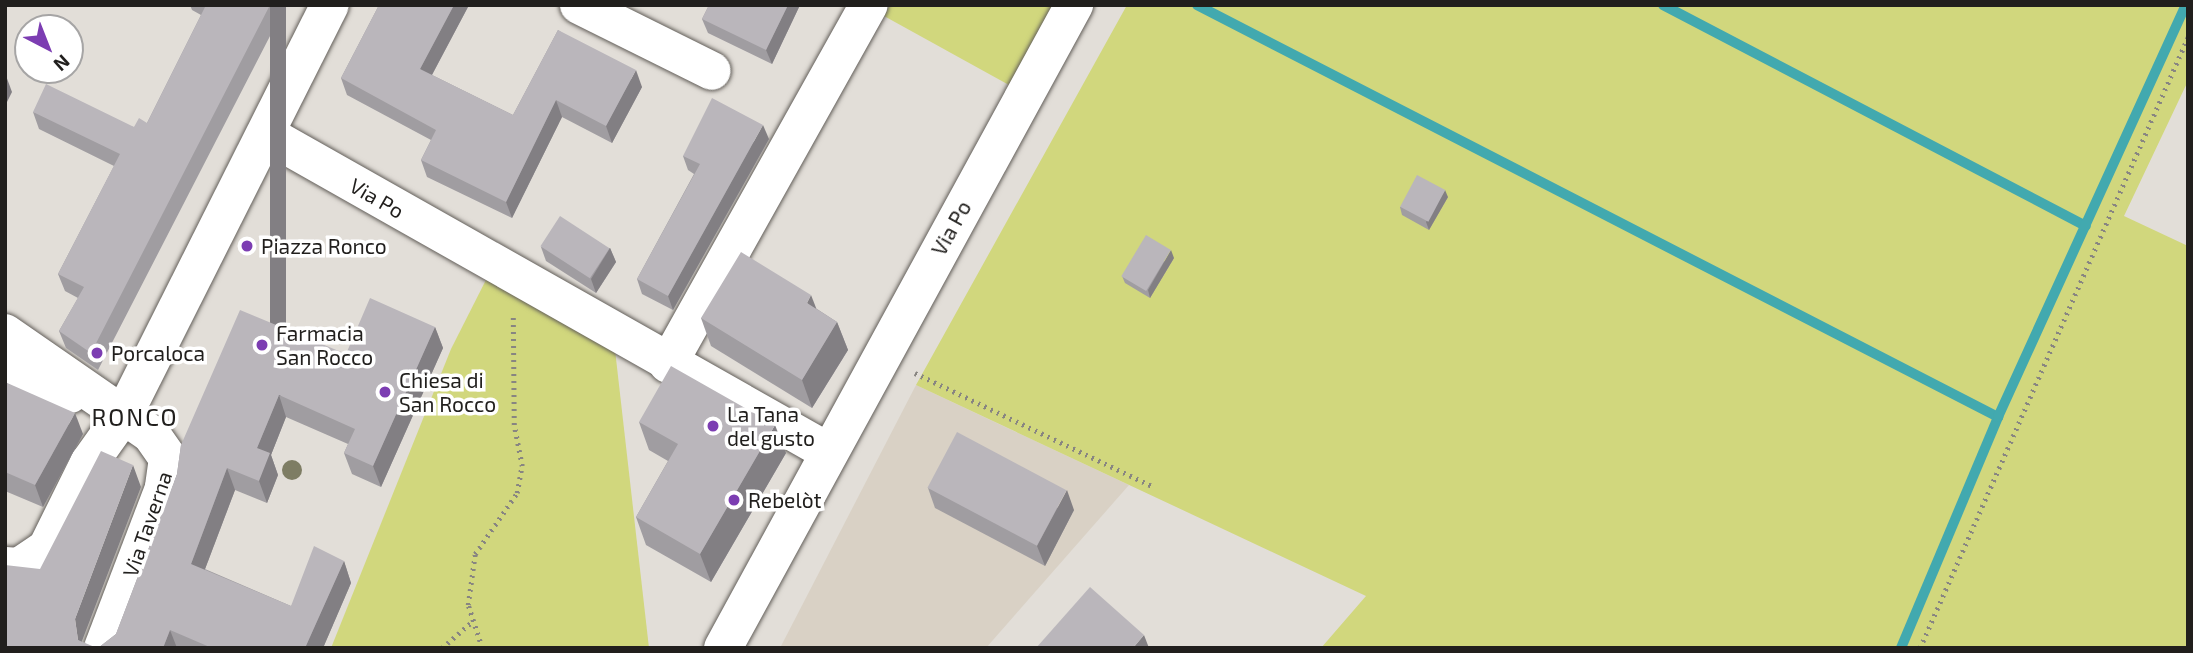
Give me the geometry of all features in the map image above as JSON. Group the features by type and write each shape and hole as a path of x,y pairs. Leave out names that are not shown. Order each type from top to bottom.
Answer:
{"street":[{"path":"5,566 19,567 47,548 89,463 124,414 268,135 330,5"},
{"path":"579,5 712,71"},
{"path":"668,364 869,5"},
{"name":"Via Po","path":"723,648 828,451 1074,5"},
{"name":"Via Po","path":"268,135 622,339 828,451"},
{"path":"5,333 124,414"},
{"path":"5,371 124,414"},
{"name":"Via Taverna","path":"103,648 169,468 156,439 124,414"}],"path":[{"path":"1920,648 2188,37"},
{"path":"482,648 468,605 475,554 517,493 522,466 513,425 513,312 499,268"},
{"path":"880,356 1154,488"},
{"path":"442,648 472,621"}],"shaded area":[{"path":"916,385 1129,485 986,648 780,648"}],"green space":[{"path":"890,5 1053,5 1009,85 884,16"},
{"path":"1127,5 2188,5 2188,81 2124,216 2188,246 2188,648 1321,648 1366,596 916,385"},
{"path":"492,268 614,341 649,648 331,648 451,349"}],"building":[{"path":"206,5 270,5 91,353 59,331 84,287 58,274 120,154 33,112 46,84 134,127 139,118 147,123"},
{"path":"379,5 454,5 420,69 513,115 558,30 636,70 606,126 556,100 506,202 421,160 436,130 341,78"},
{"path":"709,5 788,5 766,50 702,19"},
{"path":"712,98 763,125 668,296 637,279 700,164 683,156"},
{"path":"1417,175 1445,190 1428,222 1400,207"},
{"path":"560,216 609,248 590,278 540,246"},
{"path":"1146,235 1171,250 1146,291 1121,276"},
{"path":"741,252 811,295 807,303 837,322 802,380 701,318"},
{"path":"370,298 435,327 373,466 344,453 355,429 279,395 257,448 270,453 259,481 227,468 191,564 291,606 314,546 344,561 305,648 212,648 170,630 163,648 98,648 116,634 177,474 181,445 240,310 346,354"},
{"path":"671,366 775,425 700,554 636,517 678,444 639,422"},
{"path":"5,382 75,413 35,485 5,472"},
{"path":"957,432 1066,490 1037,546 927,488"},
{"path":"101,451 133,465 75,619 78,640 97,648 5,648 5,565 40,569"},
{"path":"1090,587 1144,635 1133,648 1036,648"}],"waterway":[{"path":"1197,5 1998,417"},
{"path":"1663,5 2086,226"},
{"path":"1901,648 1998,417 2186,5"}],"place":[{"name":"Piazza Ronco","path":"247,246"},
{"name":"Farmacia San Rocco","path":"262,345"},
{"name":"Porcaloca","path":"97,353"},
{"name":"Chiesa di San Rocco","path":"385,392"},
{"name":"La Tana del gusto","path":"713,426"},
{"name":"Rebelòt","path":"734,500"}],"district":[{"name":"RONCO","path":"135,417"}]}
